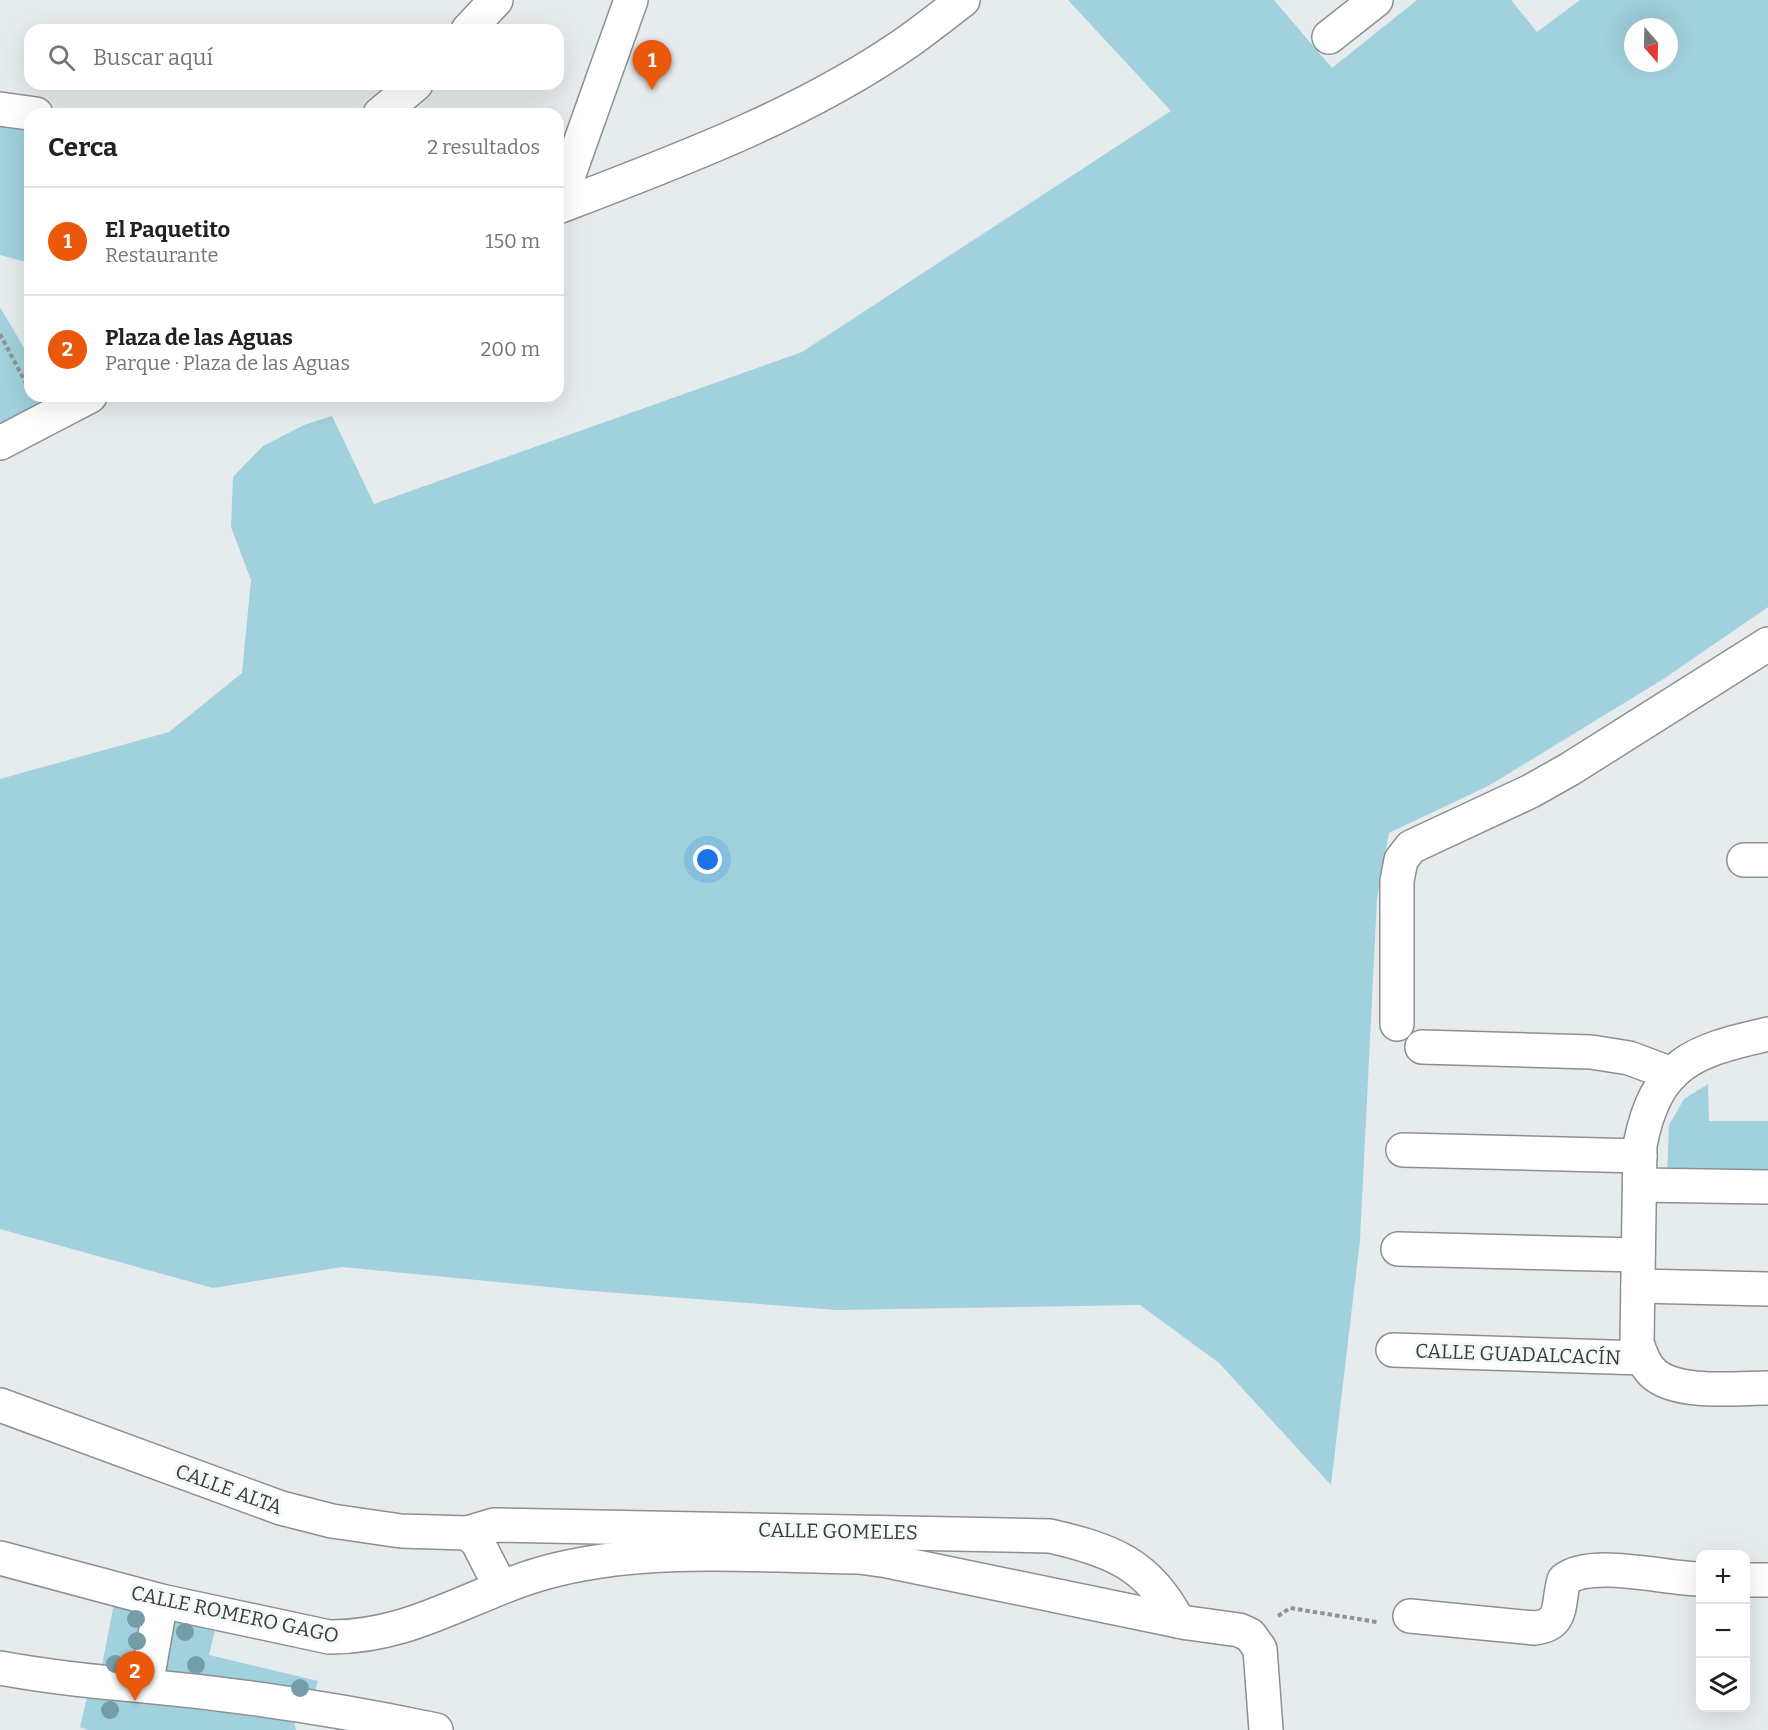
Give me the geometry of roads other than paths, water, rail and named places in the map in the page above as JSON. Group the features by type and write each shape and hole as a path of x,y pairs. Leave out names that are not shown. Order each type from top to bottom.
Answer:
{"street":[{"path":"474,24 496,0"},
{"path":"564,189 631,0"},
{"path":"564,204 667,165 792,109 908,42 963,0"},
{"path":"1329,37 1376,0"},
{"path":"387,108 409,90"},
{"path":"0,109 24,112"},
{"path":"0,442 78,402"},
{"path":"1397,1024 1397,881 1401,860 1410,847 1551,780 1768,644"},
{"name":"CALLE GUADALCACÍN","path":"1394,1350 1648,1366 1637,1342 1640,1171 1645,1119 1655,1094 1672,1074 1695,1055 1718,1045 1768,1034"},
{"path":"1422,1047 1591,1052 1629,1058 1672,1074"},
{"path":"1403,1150 1640,1171 1768,1187"},
{"path":"1398,1249 1638,1271 1768,1289"},
{"path":"1648,1366 1671,1383 1690,1387 1768,1388"},
{"name":"CALLE ALTA","path":"0,1405 281,1509 332,1521 401,1531 467,1533"},
{"name":"CALLE GOMELES","path":"467,1533 494,1524 1050,1536 1117,1557 1138,1568 1166,1596 1178,1621"},
{"path":"467,1533 477,1541 500,1586"},
{"name":"CALLE GOMELES","path":"468,1601 500,1586 560,1568 667,1555 859,1557 1062,1595 1178,1621 1239,1630 1250,1635 1260,1649 1266,1730"},
{"name":"CALLE ROMERO GAGO","path":"0,1558 161,1601 329,1637 356,1637 407,1627 468,1601"},
{"path":"1410,1616 1534,1628 1546,1627 1559,1612 1564,1580 1572,1574 1602,1571 1696,1579"},
{"path":"1750,1580 1768,1580"},
{"path":"146,1686 161,1601"},
{"path":"0,1668 97,1683 146,1686 309,1719 436,1730"}],"place":[{"name":"El Paquetito","path":"652,90"},
{"name":"Plaza de las Aguas","path":"135,1701"}]}
